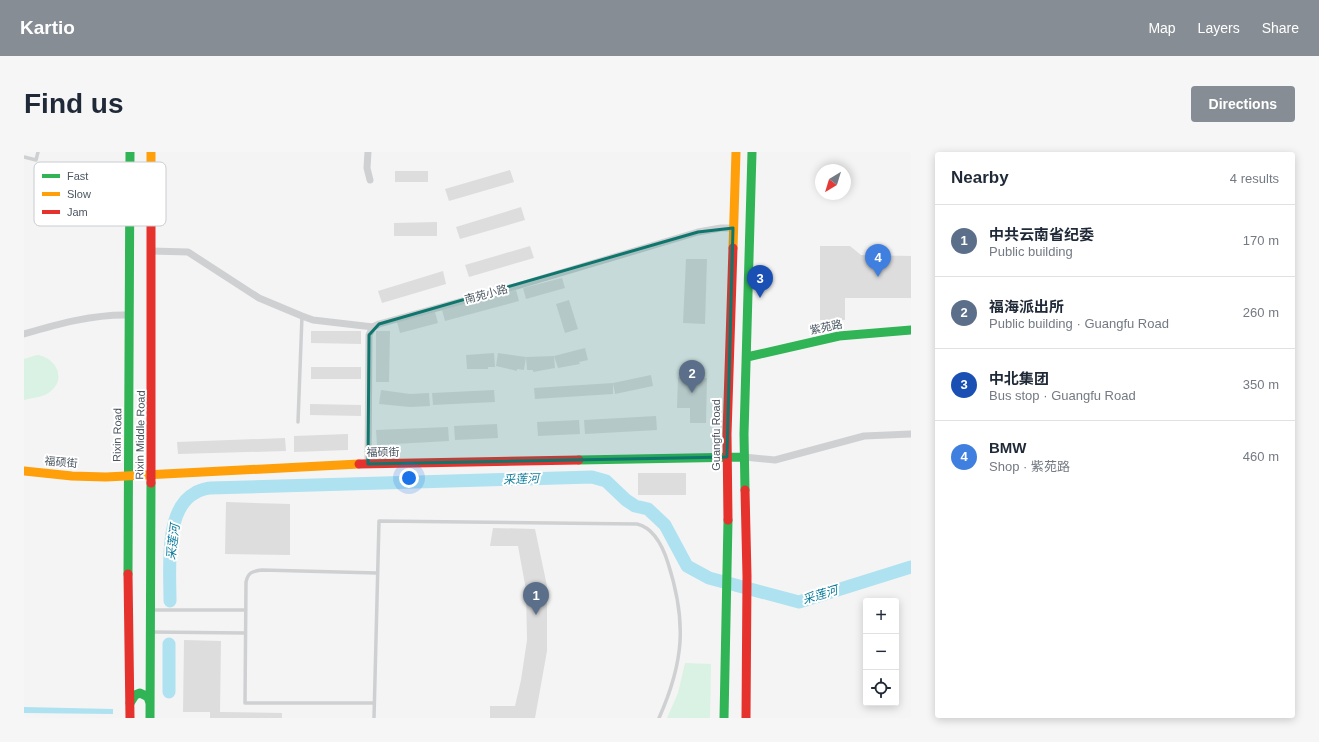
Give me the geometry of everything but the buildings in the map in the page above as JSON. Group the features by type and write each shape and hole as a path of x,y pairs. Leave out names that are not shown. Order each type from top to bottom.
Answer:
{"main road":[{"name":"Guangfu Road","path":"724,718 727,457 736,152"},
{"path":"746,718 747,576 744,458 747,274 752,152"},
{"name":"Rixin Road","path":"130,226 128,476 130,718"},
{"name":"Rixin Middle Road","path":"150,718 151,226"},
{"name":"紫苑路","path":"746,357 839,336 911,330"},
{"name":"福硕街","path":"24,471 72,476 128,476 368,464 727,457 744,458"},
{"path":"130,703 134,695 140,693 148,697 150,705"}],"street":[{"path":"368,152 367,168 370,180"},
{"name":"南苑小路","path":"373,328 379,324 517,286 698,232 721,228 733,228"},
{"path":"151,251 188,252 259,298 312,320 373,328 369,334 368,341 368,464"},
{"path":"24,334 102,316 130,315"},
{"path":"744,458 775,460 864,436 911,434"}],"lane":[{"path":"24,156 36,160 38,152"},
{"path":"298,422 302,316"},
{"path":"374,718 379,521 629,524 646,526 655,536 665,553 675,583 681,622 678,659 670,693 659,718"},
{"path":"374,703 245,703 246,582 249,573 254,570 377,574"},
{"path":"150,610 246,610"},
{"path":"150,632 245,633"}],"highlighted area":[{"path":"733,228 727,457 368,464 369,335 379,324 698,232"}],"green space":[{"path":"37,355 54,364 57,369 58,380 56,386 48,393 24,400 24,359"},
{"path":"685,663 711,664 710,718 667,718 678,693"}],"water":[{"path":"24,707 113,709 113,714 24,713"}],"waterway":[{"name":"采莲河","path":"170,601 170,557 173,526 178,512 185,501 200,490 210,488 592,477 606,481 626,500 635,506 648,509 665,525 687,566 709,578 799,602 911,567"},
{"name":"采莲河","path":"169,644 169,692"}],"traffic: fast":[{"path":"130,152 130,162"},
{"path":"745,490 744,434 752,152"},
{"path":"128,574 130,226"},
{"path":"747,357 839,336 911,330"},
{"path":"579,460 744,457"},
{"path":"150,718 151,483"},
{"path":"724,718 728,520"},
{"path":"130,703 135,695 140,693 148,697 150,703"}],"traffic: slow":[{"path":"151,152 151,162"},
{"path":"733,248 736,152"},
{"path":"24,471 72,476 106,477 359,464"}],"traffic: jam":[{"path":"151,226 151,483"},
{"path":"728,520 727,434 733,248"},
{"path":"359,464 579,460"},
{"path":"745,490 747,576 746,718"},
{"path":"128,574 130,718"}],"place":[{"name":"BMW","path":"878,277"},
{"name":"中北集团","path":"760,298"},
{"name":"福海派出所","path":"692,393"},
{"name":"中共云南省纪委","path":"536,615"}]}
